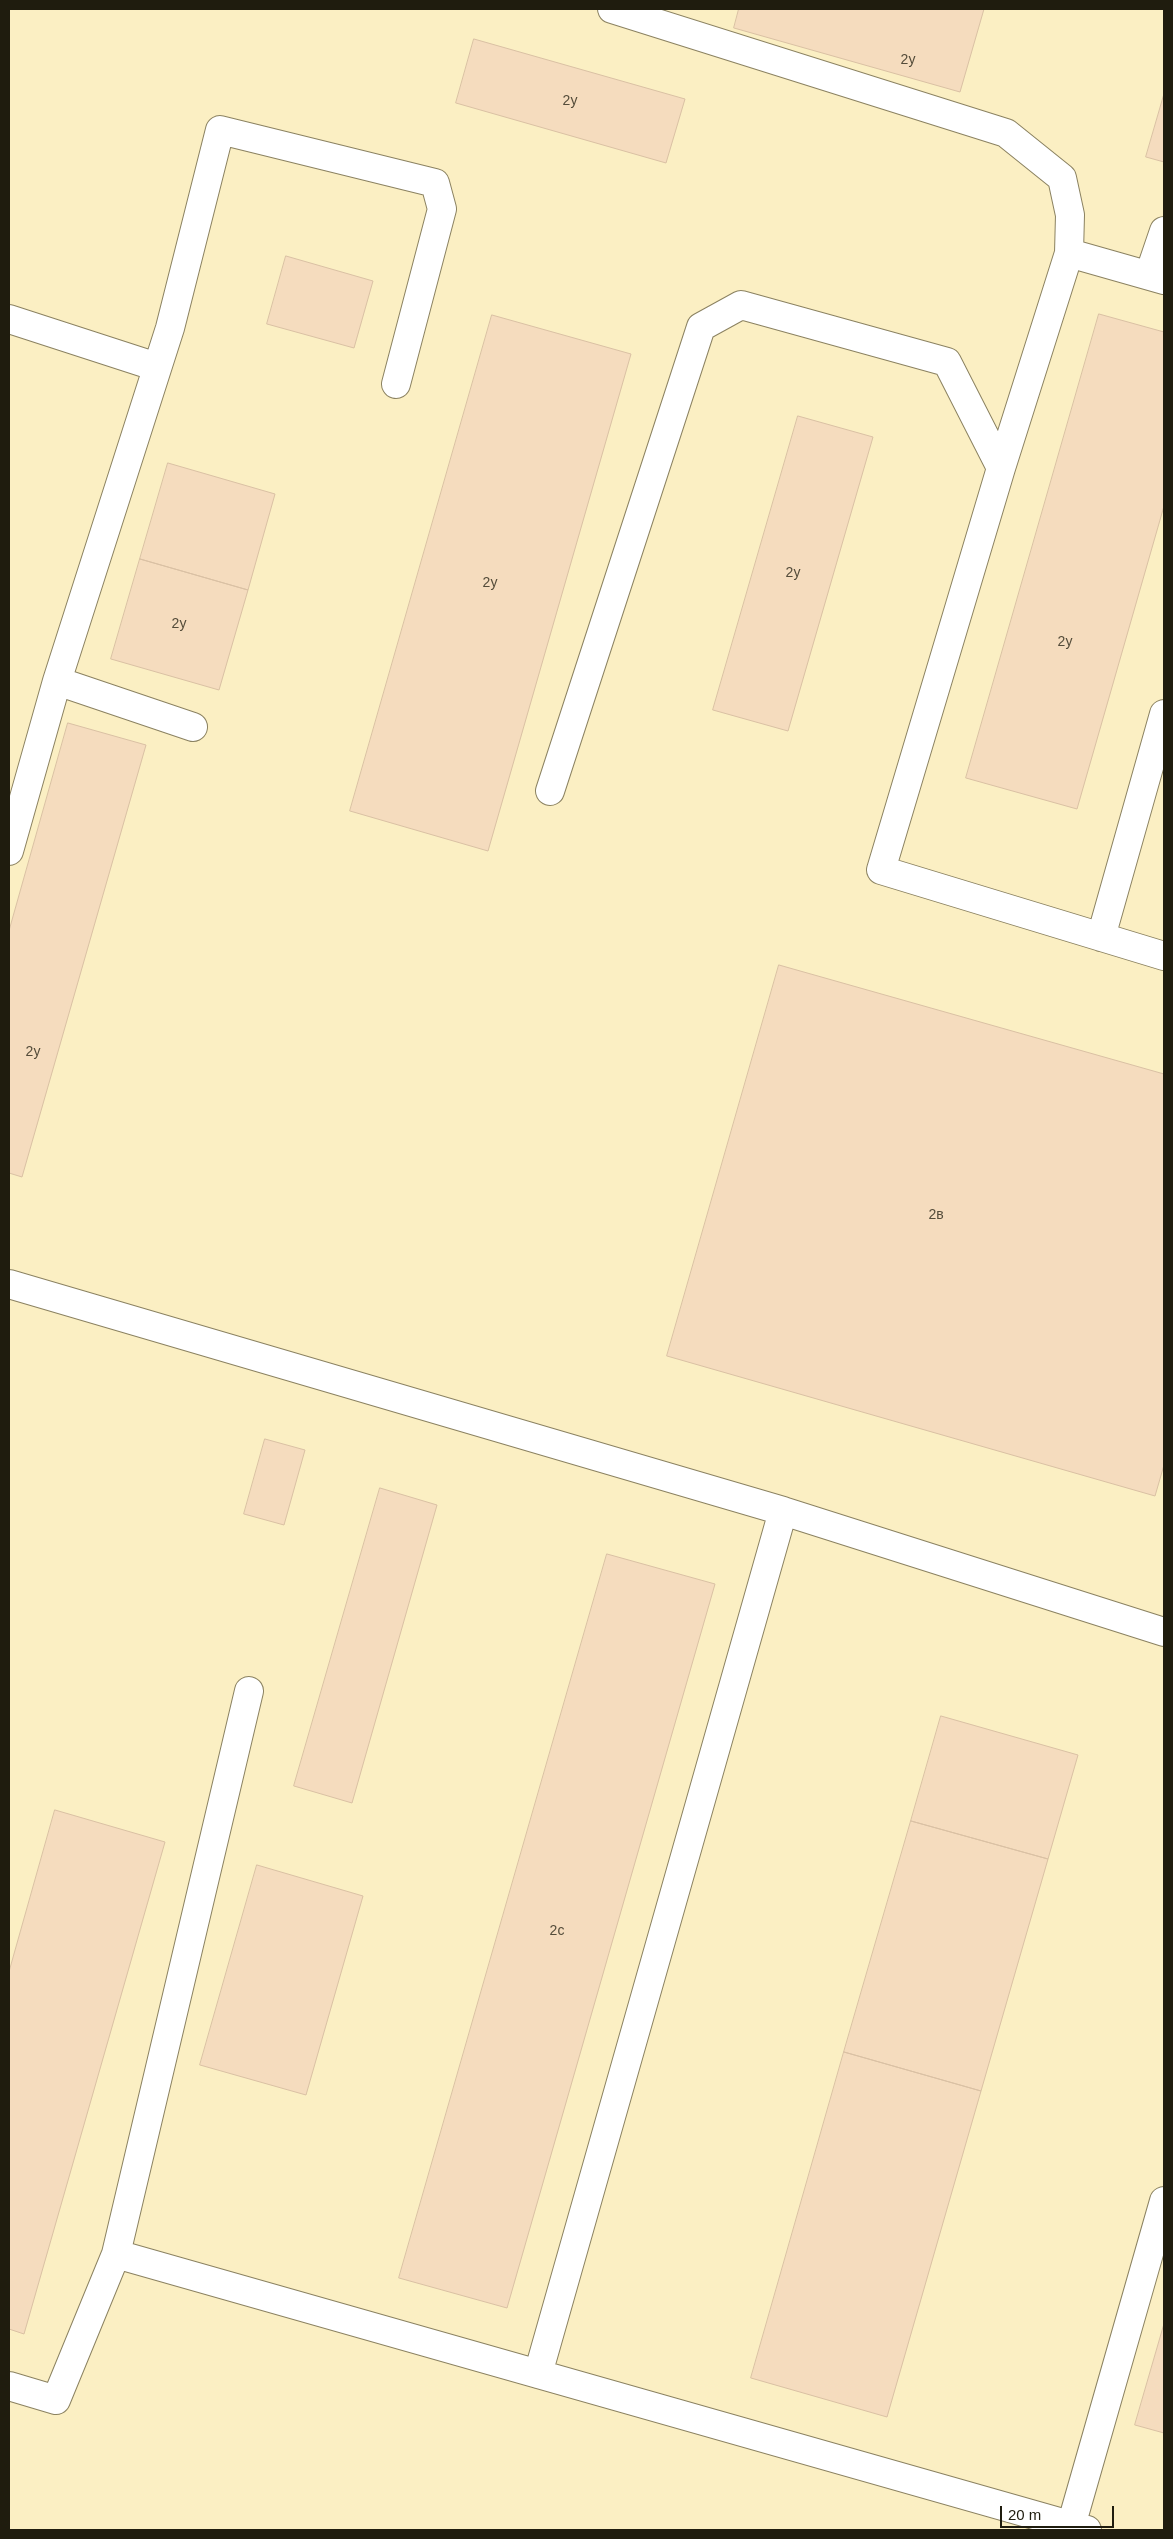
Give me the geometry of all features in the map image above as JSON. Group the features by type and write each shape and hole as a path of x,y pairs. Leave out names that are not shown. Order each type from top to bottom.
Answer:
{"lane":[{"path":"612,9 1006,133 1062,178 1070,215 1069,252 1001,468 882,870 1164,956"},
{"path":"9,851 57,681 170,328 220,130 435,183 442,209 396,384"},
{"path":"1069,252 1157,278 1164,231"},
{"path":"550,791 702,327 741,305 947,362 1001,468"},
{"path":"9,319 158,367"},
{"path":"57,681 193,727"},
{"path":"1101,937 1164,714"},
{"path":"9,1284 783,1511 1164,1632"},
{"path":"538,2374 783,1511"},
{"path":"9,2386 56,2400 116,2254 249,1691"},
{"path":"116,2254 538,2374 1035,2523 1079,2528 1164,2201"}],"shaded area":[{"path":"9,9 1164,9 1164,2530 9,2530"}],"building":[{"path":"739,9 984,9 960,92 734,28"},
{"path":"474,39 685,99 666,163 456,103"},
{"path":"1164,94 1164,162 1146,157"},
{"path":"286,256 373,281 354,348 267,324"},
{"path":"1099,314 1164,332 1164,506 1077,809 966,778"},
{"path":"492,315 631,354 488,851 350,811"},
{"path":"798,416 873,437 788,731 713,710"},
{"path":"168,463 275,494 248,590 140,559"},
{"path":"140,559 248,590 219,690 111,659"},
{"path":"68,723 146,745 22,1177 9,1173 9,931"},
{"path":"779,965 1164,1074 1164,1465 1155,1496 667,1356"},
{"path":"265,1439 305,1450 284,1525 244,1514"},
{"path":"380,1488 437,1505 352,1803 294,1786"},
{"path":"607,1554 715,1584 507,2308 399,2278"},
{"path":"941,1716 1078,1755 1048,1859 911,1821"},
{"path":"55,1810 165,1842 24,2334 9,2329 9,1972"},
{"path":"911,1821 1048,1859 981,2091 844,2052"},
{"path":"257,1865 363,1896 306,2095 200,2065"},
{"path":"844,2052 981,2091 887,2417 751,2378"},
{"path":"1164,2324 1164,2433 1135,2425"}]}
